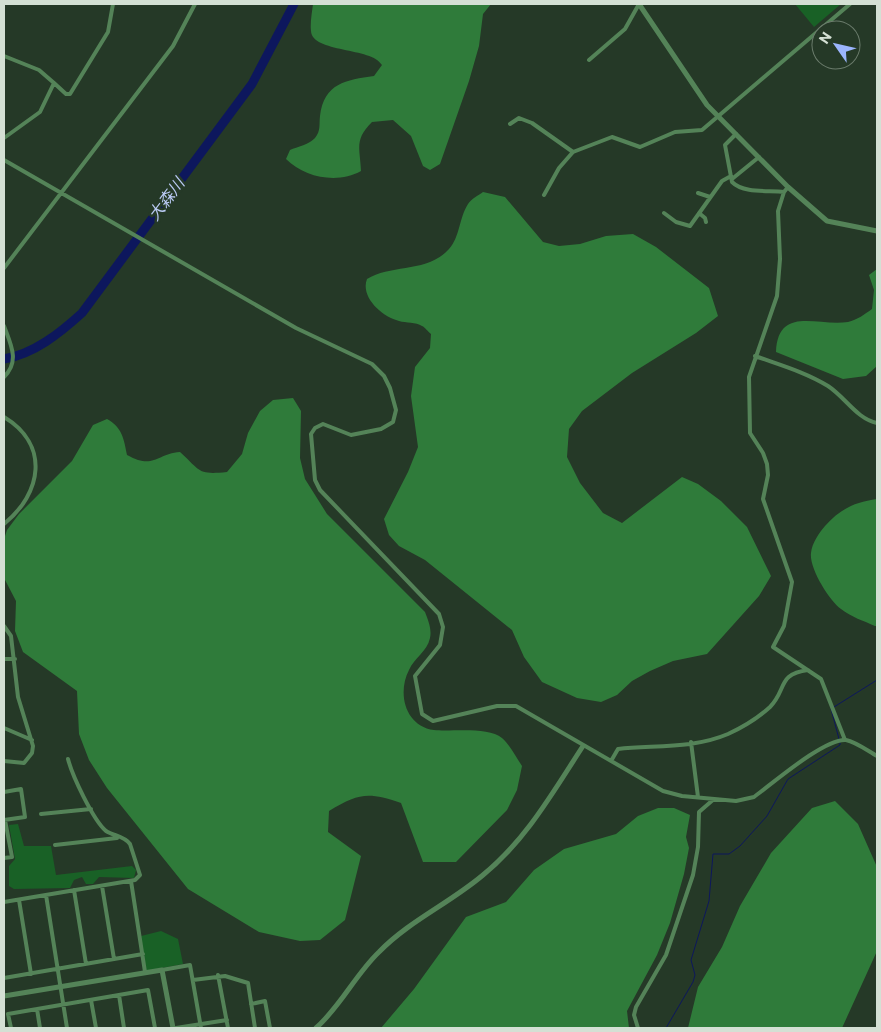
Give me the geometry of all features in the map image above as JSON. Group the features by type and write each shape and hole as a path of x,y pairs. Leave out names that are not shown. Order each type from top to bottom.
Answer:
{"street":[{"path":"4,56 39,70 66,94 70,94 108,32 113,4"},
{"path":"4,268 173,46 195,4"},
{"path":"589,60 625,29 639,4 696,92 759,157 786,190 826,221 838,225 877,231"},
{"path":"544,195 559,168 573,152 612,137 640,147 674,132 702,130 850,4"},
{"path":"4,138 40,112 54,83"},
{"path":"510,124 519,118 532,123 573,152"},
{"path":"736,134 725,145 731,178 739,188 786,190"},
{"path":"664,213 676,222 690,226 722,181 731,178 759,157"},
{"path":"4,160 296,328 359,356 378,368 388,382 396,410 393,422 381,429 352,436 326,425 318,425 311,434 313,467 315,480 320,490 434,608 442,620 443,636 440,645 414,676 422,714 434,721 497,706 516,706 663,791 698,798 748,800 821,748 834,741 846,740 877,756"},
{"path":"786,190 778,211 780,259 777,296 749,377 749,428 767,464 768,475 763,499 792,582 784,626 773,647 820,679 846,740"},
{"path":"698,193 710,197"},
{"path":"699,213 705,218 706,222"},
{"path":"4,326 13,352 13,367 4,377"},
{"path":"756,356 814,378 830,388 866,419 877,423"},
{"path":"4,417 15,425 28,442 33,453 36,475 24,504 4,524"},
{"path":"4,626 11,636 18,697 32,740 33,750 24,763 4,761"},
{"path":"4,659 15,659"},
{"path":"610,761 618,749 655,748 721,736 732,732 771,706 788,676 796,672 808,670"},
{"path":"4,728 32,740"},
{"path":"691,742 698,798"},
{"path":"316,1028 332,1012 379,952 410,926 474,883 508,854 530,826 583,746"},
{"path":"4,902 131,881 138,879 140,876 130,844 126,840 107,831 98,822 70,770 68,759"},
{"path":"4,792 21,789 25,817 4,820 12,857 4,858"},
{"path":"638,1028 634,1015 636,1007 666,955 695,866 699,812 714,799"},
{"path":"41,814 90,809"},
{"path":"55,845 119,838"},
{"path":"131,881 145,972"},
{"path":"102,886 114,959"},
{"path":"74,890 86,964"},
{"path":"46,895 68,1028"},
{"path":"18,900 30,974"},
{"path":"4,978 143,954"},
{"path":"4,996 190,965 201,1026"},
{"path":"162,970 174,1028 201,1026 227,1020"},
{"path":"193,980 218,975 248,983 255,1028"},
{"path":"218,975 228,1028"},
{"path":"11,1028 8,1014 148,990 155,1028"},
{"path":"119,995 124,1028"},
{"path":"91,1000 96,1028"},
{"path":"252,1004 265,1002 270,1028"},
{"path":"37,1009 40,1028"}],"green space":[{"path":"313,4 491,4 483,14 479,46 469,81 440,164 430,170 423,166 411,136 393,120 372,122 366,128 359,145 361,171 352,175 332,178 312,175 302,171 286,159 290,150 310,142 317,135 322,105 331,90 354,79 374,76 382,65 376,59 367,55 331,47 314,38 311,31"},
{"path":"795,4 841,4 822,20 811,20 811,23"},
{"path":"483,192 505,197 543,242 559,246 580,244 606,236 633,234 656,247 709,288 718,316 696,333 632,373 582,411 569,429 567,457 580,483 603,513 622,523 682,477 698,484 721,501 747,527 771,576 759,596 707,654 673,661 650,671 632,681 617,695 601,702 577,698 542,682 524,657 512,630 425,560 399,546 389,535 384,519 408,472 418,447 411,396 415,367 430,348 431,334 420,325 392,319 380,311 367,293 367,279 387,271 431,262 440,257 453,244 468,204"},
{"path":"877,269 877,366 866,376 843,379 776,352 778,337 784,328 792,323 801,321 848,322 872,309 874,290 869,275"},
{"path":"293,398 301,411 300,458 305,479 327,514 425,612 430,638 423,651 411,666 405,679 404,698 410,715 424,727 434,730 479,731 496,734 508,744 522,766 517,790 507,810 456,862 423,862 401,803 380,797 364,796 348,801 329,811 328,832 361,856 345,920 320,940 300,941 259,932 188,889 107,788 89,760 79,734 77,691 23,652 15,631 16,601 4,578 4,539 7,530 19,514 72,461 93,425 107,419 112,422 122,434 127,455 136,459 149,461 180,452 204,472 227,472 242,454 248,433 260,411 273,400"},
{"path":"877,499 877,626 875,626 858,619 836,605 816,575 811,553 818,535 836,515 855,504"},
{"path":"835,801 858,824 877,867 877,951 842,1028 688,1028 698,987 722,947 740,906 771,853 812,808"},
{"path":"658,808 674,808 690,815 686,837 689,848 684,874 670,923 657,955 627,1011 629,1028 381,1028 414,989 466,917 506,902 534,870 564,849 616,834 638,816"},
{"path":"18,824 24,846 51,846 56,875 132,866 136,870 134,878 99,877 93,884 86,884 82,877 74,880 70,888 14,889 9,886 9,866 15,859 9,825"},
{"path":"161,931 178,939 183,964 146,971 141,936"}],"waterway":[{"name":"大森川","path":"4,359 36,348 56,335 82,313 252,84 294,4"},
{"path":"834,707 877,680"},
{"path":"831,709 839,739"},
{"path":"666,1028 693,982 695,975 691,960 709,901 713,854 729,854 740,846 767,816 788,779 840,745 840,743"}]}
